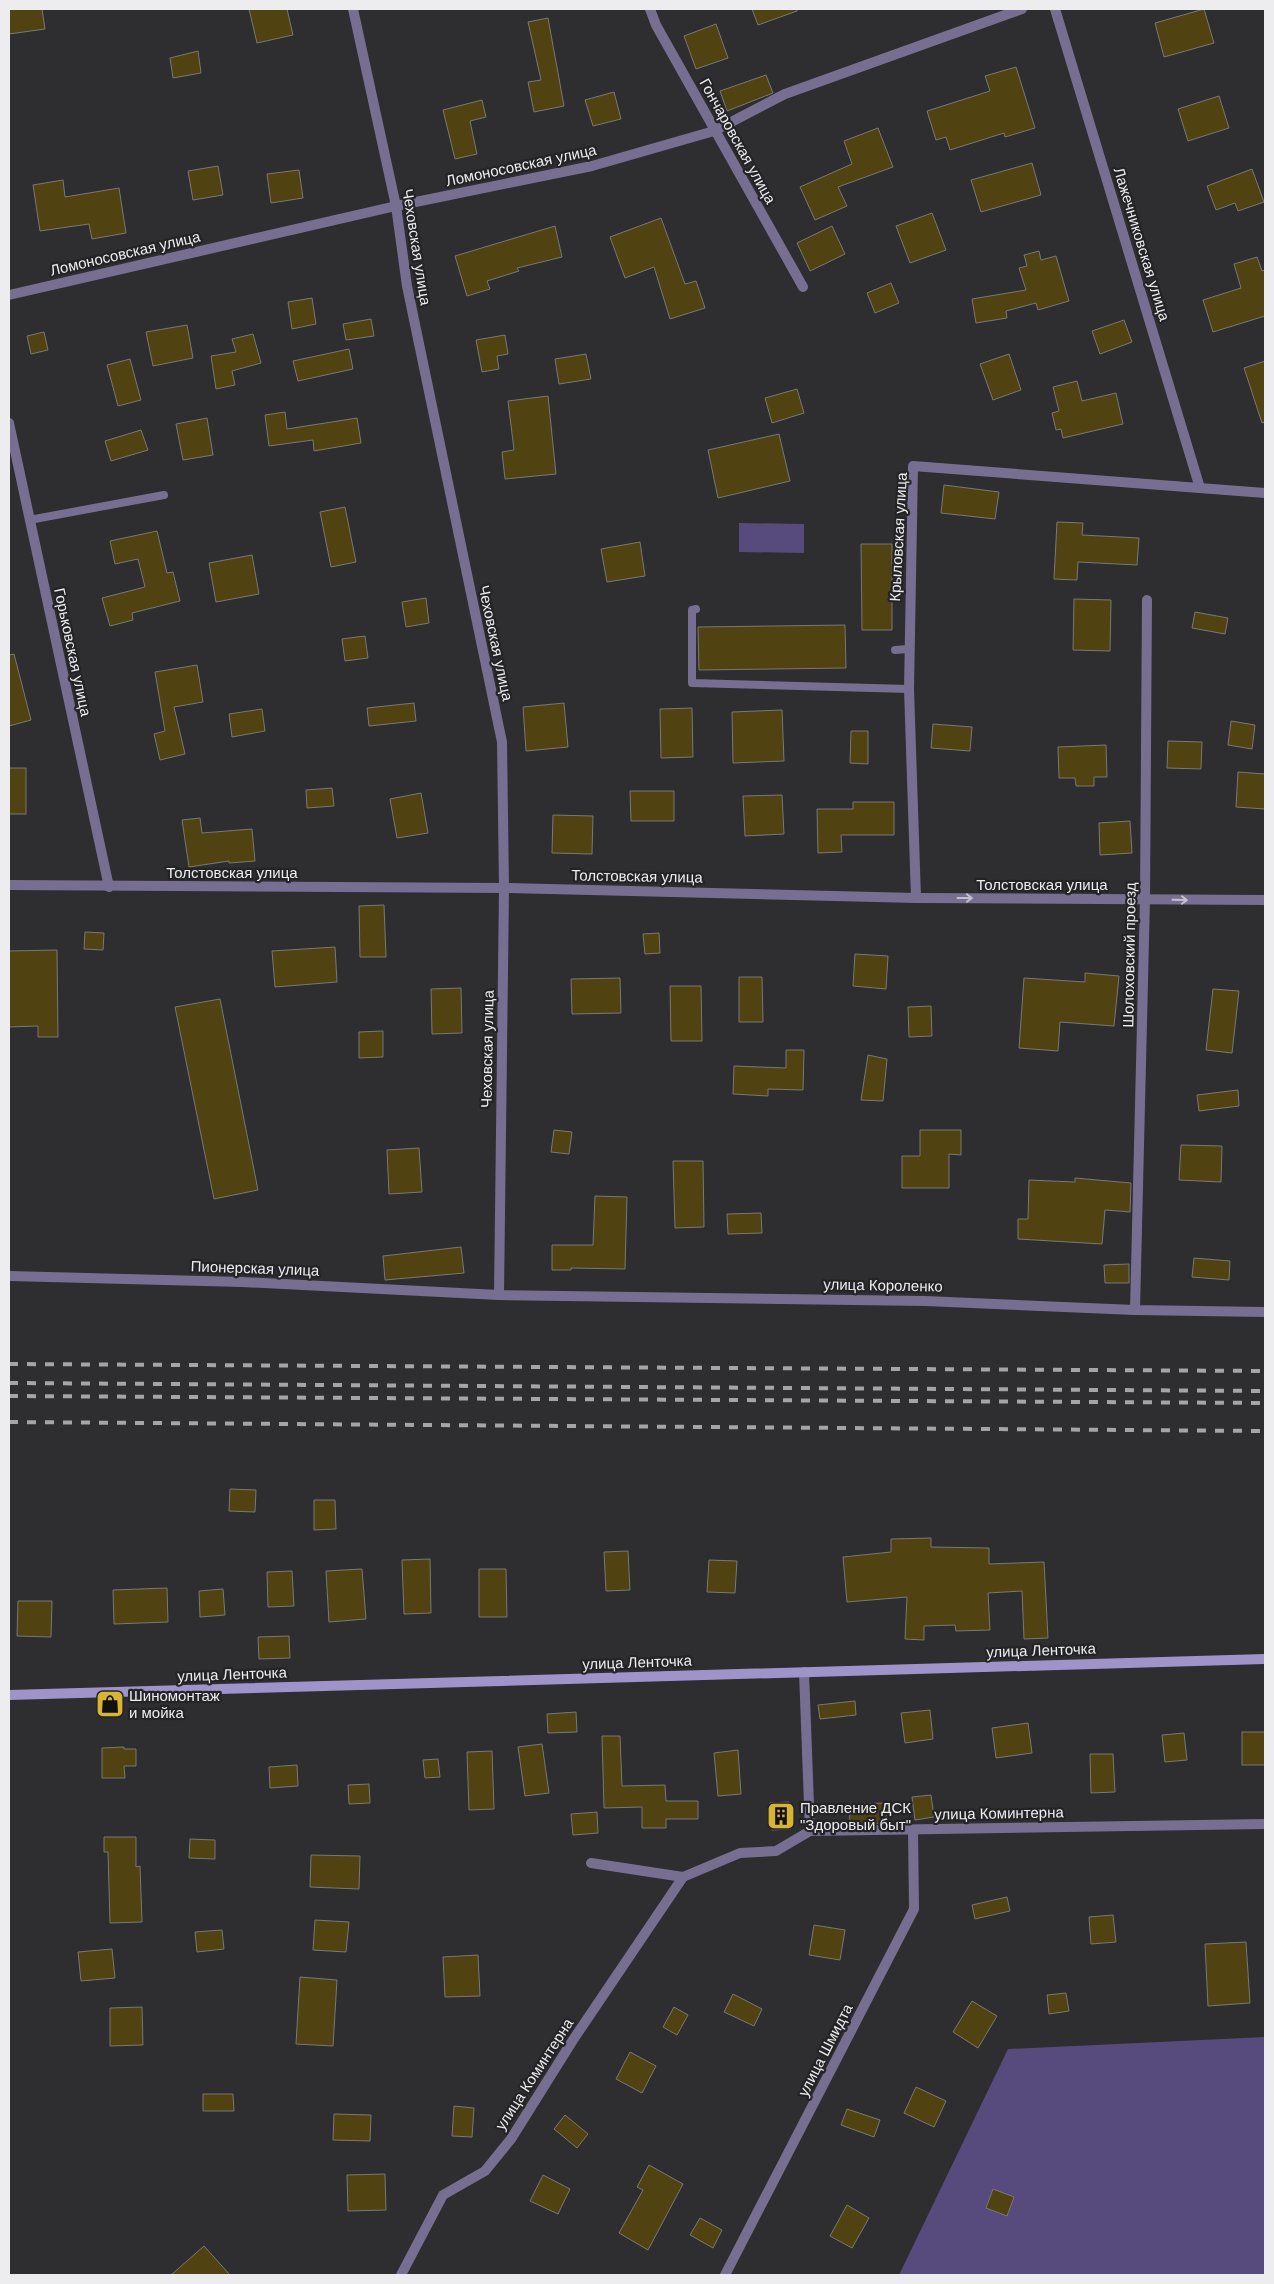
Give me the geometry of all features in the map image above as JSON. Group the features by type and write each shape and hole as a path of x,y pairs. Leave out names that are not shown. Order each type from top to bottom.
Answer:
{"main road":[{"name":"улица Ленточка","path":"9,1695 1265,1659"}],"street":[{"name":"Чеховская улица","path":"353,9 396,206 407,286 502,742 504,888 500,1295"},
{"name":"Гончаровская улица","path":"650,9 656,26 803,287"},
{"name":"Ломоносовская улица","path":"9,295 396,206 592,166 714,131 785,94 1022,9"},
{"name":"Лажечниковская улица","path":"1055,9 1200,488"},
{"name":"Горьковская улица","path":"9,423 109,887"},
{"name":"Крыловская улица","path":"916,898 908,689 914,466 1265,492"},
{"name":"Шолоховский проезд","path":"1135,1310 1145,899 1147,600"},
{"name":"Толстовская улица","path":"9,885 504,888 916,898 1265,900"},
{"name":"Пионерская улица","path":"9,1276 242,1282 500,1295"},
{"name":"улица Короленко","path":"500,1295 925,1301 1135,1310 1265,1312"},
{"path":"804,1672 810,1831"},
{"name":"улица Коминтерна","path":"401,2275 443,2195 485,2171 511,2139 573,2040 684,1877 740,1853 776,1851 810,1831 1265,1824"},
{"name":"улица Шмидта","path":"725,2275 914,1908 913,1830"},
{"path":"591,1862 684,1877"}],"lane":[{"path":"29,520 164,495"},
{"path":"696,610 692,610 692,683 908,689"},
{"path":"895,650 908,649"}],"shaded area":[{"path":"739,523 804,524 804,553 739,552"},
{"path":"1265,2037 1265,2275 899,2275 1008,2049"}],"building":[{"path":"9,9 42,9 45,29 9,34"},
{"path":"249,9 287,9 293,35 257,43"},
{"path":"752,9 797,9 797,11 758,25"},
{"path":"1204,9 1214,43 1164,57 1155,23"},
{"path":"548,18 564,106 534,112 528,82 541,80 528,22"},
{"path":"716,24 728,58 696,69 684,36"},
{"path":"198,51 201,73 173,78 170,58"},
{"path":"1016,67 1035,128 1005,137 1004,133 950,150 946,137 936,140 927,111 990,91 985,76"},
{"path":"766,75 773,93 727,111 720,91"},
{"path":"614,92 621,119 593,126 585,100"},
{"path":"1219,96 1229,128 1188,141 1178,109"},
{"path":"482,100 486,117 470,121 477,154 455,159 443,110"},
{"path":"878,128 893,167 838,187 847,206 815,220 800,187 852,164 844,141"},
{"path":"1032,163 1041,195 981,212 971,180"},
{"path":"218,166 223,195 193,200 188,171"},
{"path":"1252,169 1264,202 1238,211 1235,203 1216,210 1207,186"},
{"path":"299,170 303,198 271,203 267,174"},
{"path":"63,180 65,197 119,188 126,233 92,239 89,224 40,231 33,185"},
{"path":"932,213 946,250 910,263 896,226"},
{"path":"661,218 685,284 696,281 705,308 670,319 654,267 625,278 610,237"},
{"path":"555,226 562,257 517,268 519,271 487,281 490,289 467,296 455,256"},
{"path":"832,226 845,254 810,271 797,243"},
{"path":"1039,251 1041,260 1056,256 1069,301 1038,310 1036,303 1006,311 1007,318 976,323 972,299 1026,290 1019,268 1027,266 1024,255"},
{"path":"1257,257 1262,271 1265,270 1265,316 1213,332 1203,300 1241,288 1234,264"},
{"path":"891,283 899,303 875,313 867,293"},
{"path":"312,298 316,324 292,329 288,302"},
{"path":"371,319 374,336 346,340 343,324"},
{"path":"1124,320 1132,342 1100,354 1092,331"},
{"path":"187,325 193,358 153,366 146,332"},
{"path":"44,332 48,350 31,354 27,336"},
{"path":"253,334 261,363 232,371 235,385 216,389 211,356 236,352 232,339"},
{"path":"505,335 508,354 497,356 499,369 482,372 476,340"},
{"path":"349,349 353,369 298,381 293,361"},
{"path":"586,354 591,379 559,384 555,359"},
{"path":"1009,354 1021,390 993,400 980,364"},
{"path":"130,359 141,400 118,406 107,365"},
{"path":"1265,361 1265,422 1262,423 1244,368"},
{"path":"1077,381 1082,401 1116,393 1123,424 1063,438 1061,429 1056,430 1052,413 1059,411 1053,387"},
{"path":"797,389 804,413 772,423 765,398"},
{"path":"548,396 556,474 505,479 502,452 514,450 508,401"},
{"path":"285,412 287,429 357,418 361,443 314,451 313,440 269,446 265,415"},
{"path":"207,418 213,455 183,460 176,424"},
{"path":"141,430 148,450 111,461 105,441"},
{"path":"779,434 790,481 718,498 708,450"},
{"path":"944,485 999,492 995,519 941,513"},
{"path":"345,507 356,562 331,567 320,512"},
{"path":"1057,522 1083,523 1082,535 1139,538 1137,565 1078,562 1077,580 1054,579"},
{"path":"157,531 167,573 173,572 180,601 132,613 133,620 110,626 102,598 145,587 138,559 115,564 110,541"},
{"path":"640,542 645,576 607,582 601,549"},
{"path":"861,544 892,544 892,630 862,630"},
{"path":"252,555 259,594 216,602 209,563"},
{"path":"426,598 429,623 406,627 402,602"},
{"path":"1074,599 1111,600 1110,651 1073,650"},
{"path":"1195,612 1228,618 1225,634 1192,628"},
{"path":"845,625 846,668 699,670 698,627"},
{"path":"365,636 368,658 345,661 342,639"},
{"path":"14,654 31,720 9,726 9,655"},
{"path":"197,665 203,702 174,707 185,754 160,760 154,734 165,731 155,672"},
{"path":"414,703 416,721 369,726 367,708"},
{"path":"564,703 568,747 526,751 523,707"},
{"path":"692,708 693,757 661,758 660,709"},
{"path":"262,709 265,731 232,737 229,714"},
{"path":"782,710 784,761 733,763 732,712"},
{"path":"1231,721 1255,725 1252,749 1228,745"},
{"path":"933,724 972,727 970,751 931,748"},
{"path":"851,731 868,731 868,764 850,763"},
{"path":"1168,741 1202,742 1201,769 1167,768"},
{"path":"1106,745 1107,777 1094,777 1094,786 1076,786 1075,778 1059,778 1058,747"},
{"path":"9,768 26,768 26,814 9,814"},
{"path":"1238,772 1265,774 1265,809 1236,807"},
{"path":"332,788 334,806 307,808 306,790"},
{"path":"630,791 674,791 674,821 631,821"},
{"path":"421,793 428,833 397,838 390,799"},
{"path":"782,795 784,834 745,836 743,796"},
{"path":"853,802 894,802 894,835 841,835 842,852 818,853 817,809 853,809"},
{"path":"553,815 593,816 592,854 552,853"},
{"path":"200,818 202,833 252,829 255,861 229,863 229,861 189,867 182,820"},
{"path":"1130,821 1132,853 1100,855 1099,823"},
{"path":"384,905 386,957 360,957 359,906"},
{"path":"85,932 104,933 103,950 84,949"},
{"path":"659,933 660,953 645,954 643,934"},
{"path":"335,947 337,982 275,987 272,951"},
{"path":"57,950 58,1037 38,1037 38,1026 9,1027 9,951"},
{"path":"855,954 888,956 886,989 853,986"},
{"path":"1085,973 1119,976 1114,1026 1060,1022 1058,1051 1019,1048 1024,978 1085,982"},
{"path":"739,977 762,977 763,1022 739,1022"},
{"path":"620,978 621,1013 572,1014 571,979"},
{"path":"670,986 701,986 702,1041 671,1041"},
{"path":"461,988 462,1033 432,1034 431,989"},
{"path":"1213,989 1239,991 1232,1053 1206,1050"},
{"path":"220,999 258,1190 214,1199 175,1007"},
{"path":"931,1006 932,1036 909,1037 908,1007"},
{"path":"383,1031 383,1057 359,1058 359,1032"},
{"path":"786,1050 804,1050 803,1090 768,1089 768,1096 733,1094 734,1066 786,1068"},
{"path":"868,1055 887,1059 883,1101 861,1100"},
{"path":"1238,1090 1239,1106 1199,1111 1197,1095"},
{"path":"554,1130 572,1132 569,1154 551,1152"},
{"path":"920,1130 961,1130 961,1155 949,1154 949,1188 902,1188 902,1156 920,1156"},
{"path":"1181,1145 1222,1146 1221,1182 1179,1180"},
{"path":"419,1148 422,1192 389,1194 387,1150"},
{"path":"673,1161 703,1161 704,1227 675,1228"},
{"path":"1075,1178 1131,1183 1130,1212 1105,1210 1102,1244 1018,1239 1018,1219 1028,1219 1029,1180 1075,1182"},
{"path":"595,1196 627,1197 625,1269 571,1268 571,1270 552,1270 552,1245 593,1245"},
{"path":"761,1213 762,1233 728,1234 727,1214"},
{"path":"461,1247 464,1273 385,1280 383,1256"},
{"path":"1194,1258 1230,1261 1229,1280 1192,1277"},
{"path":"1129,1264 1129,1283 1105,1283 1104,1265"},
{"path":"230,1489 256,1490 255,1512 229,1511"},
{"path":"314,1500 335,1500 336,1529 314,1530"},
{"path":"931,1538 931,1547 989,1548 989,1564 1044,1562 1048,1638 1024,1639 1022,1591 988,1593 990,1630 956,1631 955,1625 924,1626 924,1640 905,1639 907,1597 847,1602 843,1557 891,1552 891,1539"},
{"path":"628,1551 630,1590 606,1591 604,1552"},
{"path":"430,1559 431,1613 404,1614 402,1560"},
{"path":"709,1560 737,1561 735,1593 707,1592"},
{"path":"362,1569 366,1619 329,1622 326,1571"},
{"path":"479,1569 506,1569 507,1617 479,1617"},
{"path":"292,1571 294,1606 268,1607 267,1572"},
{"path":"167,1588 168,1622 114,1624 113,1590"},
{"path":"223,1589 225,1615 200,1617 199,1591"},
{"path":"18,1601 52,1601 51,1637 17,1636"},
{"path":"289,1636 290,1658 259,1659 258,1637"},
{"path":"855,1701 856,1715 820,1719 818,1705"},
{"path":"930,1710 933,1739 905,1743 901,1713"},
{"path":"576,1712 577,1732 548,1733 547,1714"},
{"path":"1028,1723 1032,1753 996,1758 992,1728"},
{"path":"1242,1732 1265,1732 1265,1765 1242,1765"},
{"path":"1184,1733 1187,1760 1165,1762 1162,1735"},
{"path":"602,1736 620,1736 622,1786 665,1785 666,1801 698,1801 698,1819 666,1819 666,1828 642,1828 642,1807 604,1808"},
{"path":"542,1744 549,1793 525,1796 518,1747"},
{"path":"124,1747 124,1749 136,1749 136,1766 124,1766 125,1778 102,1778 102,1748"},
{"path":"738,1750 741,1794 718,1796 714,1753"},
{"path":"492,1751 494,1809 469,1810 467,1752"},
{"path":"1090,1754 1113,1754 1115,1792 1091,1793"},
{"path":"438,1759 440,1777 425,1778 423,1760"},
{"path":"297,1765 298,1786 270,1788 269,1767"},
{"path":"369,1784 370,1803 349,1804 348,1785"},
{"path":"931,1795 934,1817 915,1820 912,1797"},
{"name":"Правление ДСК \"Здоровый быт\"","path":"789,1802 791,1829 772,1830 770,1803"},
{"path":"886,1803 887,1823 850,1824 849,1804"},
{"path":"597,1812 598,1833 573,1835 571,1814"},
{"path":"104,1837 136,1837 136,1867 140,1866 142,1922 110,1923 108,1852 104,1852"},
{"path":"190,1839 215,1840 215,1859 189,1858"},
{"path":"311,1855 360,1856 359,1889 310,1887"},
{"path":"1007,1897 1010,1911 975,1919 972,1905"},
{"path":"1113,1915 1116,1942 1091,1944 1089,1917"},
{"path":"315,1920 349,1922 346,1952 313,1950"},
{"path":"814,1925 845,1930 840,1960 809,1955"},
{"path":"222,1930 224,1949 197,1952 195,1932"},
{"path":"1246,1942 1250,2003 1208,2006 1205,1944"},
{"path":"112,1949 115,1978 81,1981 78,1952"},
{"path":"478,1955 480,1996 445,1997 443,1957"},
{"path":"300,1977 337,1980 333,2046 296,2044"},
{"path":"1066,1993 1069,2011 1049,2014 1047,1995"},
{"path":"733,1994 762,2009 754,2026 724,2012"},
{"path":"972,2001 997,2016 978,2048 953,2032"},
{"path":"142,2007 143,2045 110,2046 110,2008"},
{"path":"674,2007 688,2015 677,2035 663,2027"},
{"path":"630,2052 656,2066 642,2093 616,2079"},
{"path":"916,2087 946,2101 934,2127 904,2113"},
{"path":"203,2094 233,2094 234,2111 203,2111"},
{"path":"454,2106 474,2108 472,2137 452,2136"},
{"path":"847,2109 880,2120 874,2137 841,2125"},
{"path":"334,2114 371,2115 370,2141 333,2140"},
{"path":"565,2115 588,2134 577,2148 554,2129"},
{"path":"649,2165 683,2184 648,2250 619,2233 643,2190 637,2187"},
{"path":"385,2174 386,2210 348,2211 347,2175"},
{"path":"543,2175 570,2189 558,2214 530,2201"},
{"path":"993,2189 1014,2197 1007,2216 986,2208"},
{"path":"847,2205 869,2218 852,2248 830,2236"},
{"path":"700,2218 722,2230 713,2248 690,2235"},
{"path":"204,2246 230,2275 171,2275"}],"railway":[{"path":"9,1364 1265,1371"},
{"path":"9,1383 1265,1391"},
{"path":"9,1396 1265,1403"},
{"path":"9,1422 1265,1431"}],"place":[{"name":"Шиномонтаж и мойка","path":"110,1704"},
{"name":"Правление ДСК \"Здоровый быт\"","path":"781,1816"}]}
